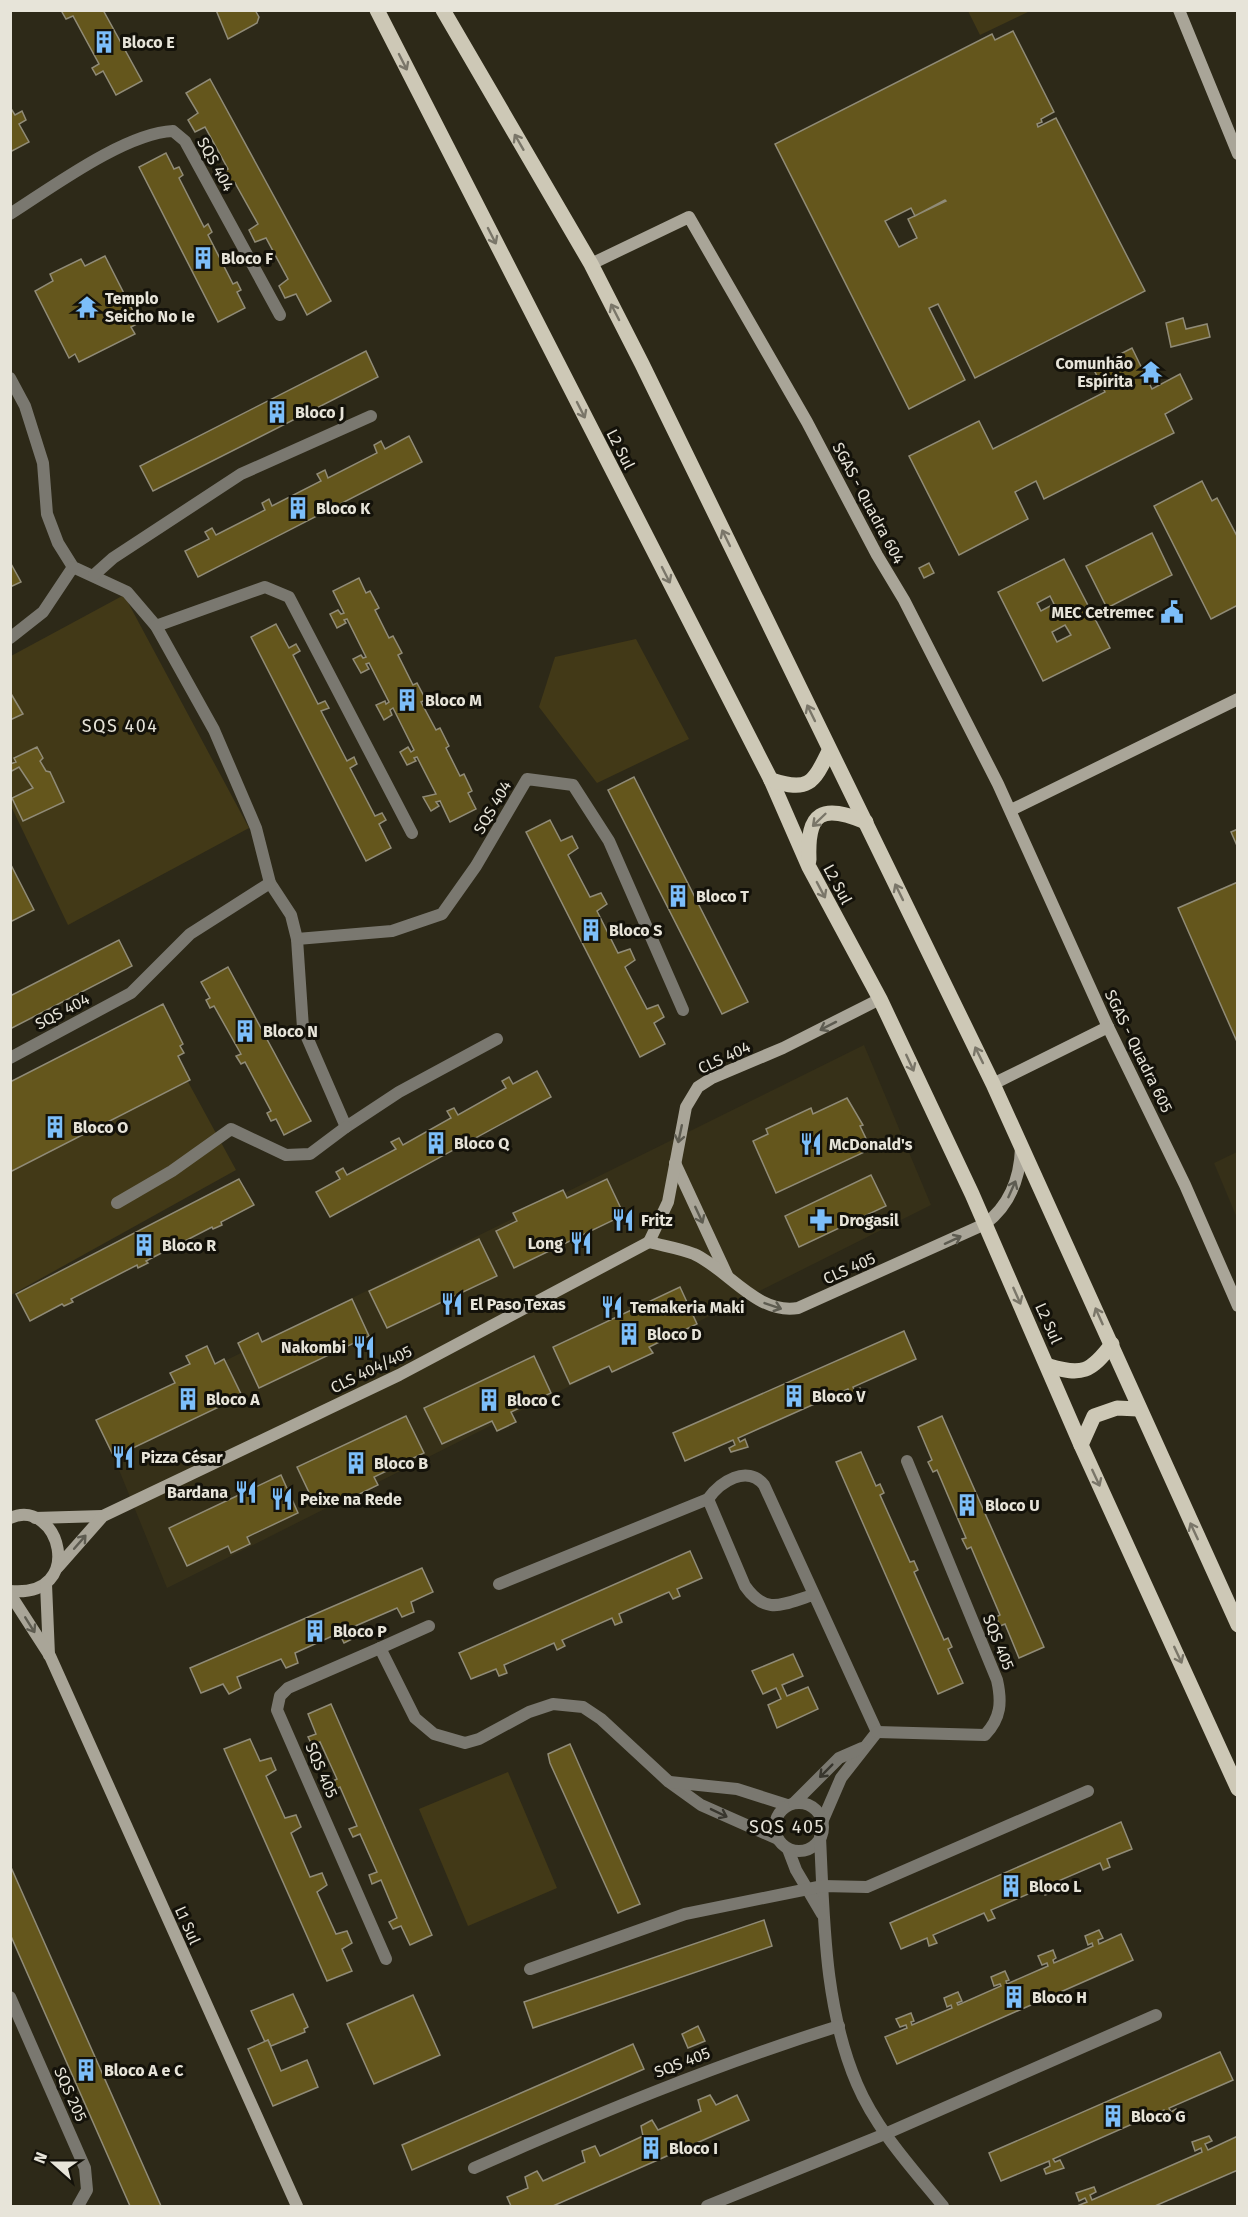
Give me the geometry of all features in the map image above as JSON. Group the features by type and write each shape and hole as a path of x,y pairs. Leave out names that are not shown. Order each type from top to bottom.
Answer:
{"main road":[{"path":"442,10 591,264 993,1084 1112,1344 1138,1409 1238,1625"},
{"name":"L2 Sul","path":"380,13 771,780 809,867 880,999 1049,1366 1081,1445 1238,1789"},
{"path":"771,780 798,787 809,783 817,776 829,751"},
{"path":"809,867 808,842 810,829 816,819 827,813 838,811 866,822"},
{"path":"1049,1366 1076,1372 1086,1370 1099,1361 1112,1344"},
{"path":"1081,1445 1094,1416 1117,1408 1138,1409"}],"street":[{"path":"1179,10 1238,154"},
{"name":"SQS 404","path":"10,214 89,163 158,132 173,131 185,141 280,315"},
{"name":"SGAS - Quadra 604","path":"591,264 689,217 807,422 877,555 904,600 1011,810"},
{"path":"10,378 25,406 43,463 47,514 58,543 73,567 94,574 127,592 156,626 214,730 256,828 270,883 291,915 297,939 303,1028 346,1126"},
{"path":"94,574 113,558 241,474 371,416"},
{"path":"10,638 43,612 73,567"},
{"path":"156,626 265,587 289,597 412,833"},
{"path":"1011,810 1238,699"},
{"name":"SQS 404","path":"297,939 392,931 442,914 476,866 527,779 573,785 609,841 683,1011"},
{"name":"SGAS - Quadra 605","path":"1011,810 1108,1027 1185,1185 1238,1306"},
{"name":"SQS 404","path":"10,1058 131,993 190,934 270,883"},
{"name":"CLS 404","path":"649,1242 668,1202 686,1107 698,1087 712,1078 783,1048 880,999"},
{"path":"993,1084 1108,1027"},
{"path":"117,1203 172,1172 231,1129 286,1155 310,1154 346,1126 399,1092 497,1039"},
{"name":"CLS 405","path":"649,1242 694,1255 727,1275 768,1306 787,1310 798,1308 984,1224 999,1211 1013,1190 1020,1167 1022,1146"},
{"path":"674,1162 727,1275"},
{"name":"CLS 404/405","path":"46,1584 103,1516 399,1375 649,1242"},
{"name":"SQS 405","path":"877,1732 985,1735 995,1724 1000,1710 1001,1694 997,1680 907,1461"},
{"path":"499,1584 708,1499 721,1484 745,1474 758,1478 764,1485 877,1732 841,1778 822,1822 820,1837 822,1915 839,2026 857,2085 885,2134 943,2206"},
{"path":"708,1499 745,1586 753,1597 774,1607 813,1595"},
{"name":"CLS 404/405","path":"10,1518 103,1516"},
{"path":"35,1518 51,1529 59,1548 58,1568"},
{"path":"10,1592 28,1592 46,1584"},
{"name":"L1 Sul","path":"46,1584 50,1656"},
{"name":"L1 Sul","path":"10,1592 50,1656 297,2206"},
{"name":"SQS 405","path":"386,1959 277,1710 280,1696 288,1688 429,1626"},
{"path":"380,1648 415,1718 434,1734 465,1743 479,1739 529,1712 553,1704 583,1707 602,1719 669,1782 701,1805 777,1839 788,1849 807,1890 822,1915"},
{"path":"777,1839 774,1824 781,1810 838,1758 864,1748"},
{"path":"669,1782 737,1789 790,1804 802,1802 815,1809 822,1822"},
{"path":"530,1969 685,1914 823,1886 867,1887 1088,1791"},
{"path":"788,1849 803,1851 816,1844 820,1837"},
{"name":"SQS 205","path":"10,1997 85,2168 87,2190 78,2206"},
{"path":"707,2206 734,2201 1156,2015"},
{"name":"SQS 405","path":"474,2168 620,2104 747,2055 839,2026"}],"shaded area":[{"path":"968,11 1030,11 980,35"},
{"path":"124,595 249,828 68,925 11,806 11,656"},
{"path":"636,639 689,739 597,783 539,707 555,657"},
{"path":"864,1045 931,1205 167,1588 117,1465 97,1424"},
{"path":"181,1069 236,1170 11,1295 10,1163"},
{"path":"1237,1152 1237,1218 1214,1163"},
{"path":"508,1772 557,1888 468,1926 419,1809"}],"building":[{"name":"Bloco E","path":"65,10 103,10 142,81 116,95 103,71 96,75 92,68 99,64 73,16 66,19 62,12"},
{"path":"216,10 255,10 259,17 257,23 228,39"},
{"path":"1013,31 1054,112 1041,119 1042,122 1037,124 1038,127 1056,118 1145,291 975,378 938,304 929,308 965,380 909,409 775,144 992,34 995,40","holes":["911,208 915,216 908,219 917,238 899,247 885,221"]},
{"path":"210,79 331,301 307,315 296,294 285,298 279,286 288,279 266,238 255,242 249,230 258,224 235,183 225,187 218,175 228,169 205,127 195,132 188,120 198,113 186,93"},
{"path":"10,107 15,115 22,111 26,120 19,124 29,142 10,152"},
{"name":"Bloco F","path":"166,153 174,169 179,167 183,175 179,178 204,227 208,224 212,232 208,235 233,284 237,282 241,290 237,292 245,308 218,322 139,167"},
{"name":"Templo Seicho No Ie","path":"105,256 139,323 131,327 135,334 79,362 75,354 69,358 35,291 53,281 50,274 81,259 85,266"},
{"path":"1183,318 1186,329 1207,324 1210,337 1171,347 1166,323"},
{"path":"1132,348 1152,389 1180,374 1192,399 1165,414 1174,433 1044,499 1036,481 1015,492 1028,519 959,555 909,456 979,421 993,449 1105,392 1093,368"},
{"name":"Bloco J","path":"366,351 378,377 153,491 140,466"},
{"name":"Bloco K","path":"409,436 422,462 198,577 185,551 209,539 205,532 212,528 216,535 265,510 262,503 269,499 272,506 321,481 317,474 325,470 328,478 377,453 374,445 381,441 385,449"},
{"path":"1202,481 1212,501 1217,498 1238,538 1238,605 1211,619 1154,506"},
{"path":"1152,533 1172,575 1107,608 1086,566"},
{"path":"1064,559 1110,648 1043,681 998,592","holes":["1050,596 1054,604 1041,611 1037,603","1065,625 1071,635 1057,642 1052,632"]},
{"path":"10,562 21,582 10,587"},
{"path":"929,563 934,573 924,578 919,568"},
{"name":"Bloco M","path":"359,578 366,593 370,591 379,608 375,610 389,638 393,636 402,653 398,655 413,685 417,683 426,700 421,702 436,730 440,728 449,746 446,748 460,776 464,774 472,791 468,793 476,809 450,822 440,801 436,802 439,806 431,811 423,797 436,794 417,757 414,758 416,761 407,765 400,752 408,747 411,752 414,750 393,708 390,710 392,715 384,720 376,705 385,701 386,704 389,702 369,663 366,664 369,669 361,673 353,659 361,655 363,658 366,657 347,619 344,620 346,623 337,628 330,614 338,610 341,614 344,613 333,591"},
{"path":"276,624 289,648 296,644 300,651 293,655 318,704 325,701 329,708 321,711 347,761 354,757 357,764 350,768 375,816 382,813 386,820 379,824 391,848 366,861 251,637"},
{"path":"10,692 23,714 10,720"},
{"path":"37,747 43,758 40,761 46,771 50,772 64,802 23,821 12,798 33,788 19,767 10,772 10,764 16,762 14,758"},
{"name":"Bloco T","path":"634,777 748,1002 722,1014 608,790"},
{"name":"Bloco S","path":"550,820 561,841 572,836 578,848 568,855 590,897 601,893 607,904 597,911 618,953 630,949 635,960 625,967 647,1009 658,1005 664,1017 654,1023 665,1044 640,1057 526,832"},
{"path":"1238,829 1238,848 1231,832"},
{"path":"10,863 34,910 10,922"},
{"path":"1238,882 1238,1044 1178,908"},
{"path":"119,940 132,966 10,1029 10,996"},
{"name":"Bloco N","path":"228,967 311,1121 284,1135 276,1119 271,1121 267,1113 271,1111 245,1062 241,1064 236,1056 241,1054 214,1006 210,1008 206,1000 210,998 201,982"},
{"name":"Bloco O","path":"163,1004 183,1044 180,1046 184,1053 178,1056 190,1080 10,1172 10,1082"},
{"name":"Bloco Q","path":"537,1071 551,1097 330,1217 316,1192 340,1179 336,1172 343,1168 347,1175 396,1149 391,1142 399,1138 403,1145 451,1118 447,1111 454,1108 458,1115 506,1088 502,1081 509,1077 513,1084"},
{"name":"McDonald's","path":"847,1098 863,1125 860,1126 871,1149 776,1193 753,1141 768,1134 766,1129 811,1108 813,1114"},
{"path":"871,1175 886,1206 799,1247 785,1216"},
{"name":"Bloco R","path":"239,1179 254,1205 221,1222 222,1225 213,1229 212,1227 146,1261 148,1263 138,1268 137,1265 71,1299 73,1302 64,1306 62,1304 30,1321 16,1294"},
{"path":"607,1179 624,1215 514,1268 496,1231 517,1221 513,1213 563,1190 567,1198"},
{"path":"479,1239 497,1276 387,1328 369,1291"},
{"name":"Bloco D","path":"680,1287 697,1324 649,1347 653,1353 612,1372 609,1366 570,1384 553,1347"},
{"path":"352,1299 369,1336 259,1388 238,1343 258,1333 262,1342"},
{"name":"Bloco V","path":"904,1331 916,1359 853,1387 855,1391 860,1388 864,1396 847,1402 845,1397 850,1394 848,1389 738,1438 740,1442 745,1439 748,1447 731,1452 729,1448 735,1445 733,1440 685,1461 673,1433"},
{"name":"Bloco A","path":"207,1346 215,1364 224,1359 242,1396 114,1457 96,1420 175,1383 170,1373 190,1364 186,1356"},
{"name":"Bloco C","path":"534,1356 551,1393 511,1412 516,1422 497,1431 492,1421 442,1444 424,1408"},
{"name":"Bloco B","path":"406,1416 424,1453 374,1477 378,1485 339,1504 335,1496 315,1505 297,1467"},
{"name":"Bloco U","path":"942,1416 1044,1647 1019,1658 1005,1624 1000,1626 996,1617 1000,1615 971,1547 967,1549 962,1539 966,1538 937,1470 933,1472 928,1462 932,1460 918,1427"},
{"path":"861,1452 876,1486 880,1484 884,1493 880,1495 910,1562 914,1561 918,1570 914,1572 944,1640 948,1638 952,1647 948,1649 963,1683 938,1694 836,1462"},
{"path":"281,1475 298,1513 247,1537 250,1544 231,1553 228,1546 187,1566 169,1528"},
{"path":"690,1551 702,1578 677,1589 680,1596 673,1599 669,1592 619,1614 622,1622 615,1625 612,1618 562,1640 565,1646 557,1650 554,1643 504,1665 507,1673 499,1676 496,1669 471,1679 459,1653"},
{"name":"Bloco P","path":"422,1568 433,1592 411,1602 414,1612 402,1617 397,1608 353,1627 356,1637 344,1643 339,1633 295,1653 298,1663 286,1668 281,1659 237,1677 241,1688 229,1694 223,1684 201,1693 190,1668"},
{"path":"793,1654 803,1676 782,1685 787,1696 808,1687 818,1709 777,1728 768,1705 781,1699 776,1688 763,1694 752,1671"},
{"path":"331,1704 432,1935 410,1945 401,1926 393,1929 389,1922 397,1918 381,1880 372,1884 369,1875 377,1872 360,1834 353,1837 349,1829 357,1826 340,1787 332,1791 328,1783 337,1779 320,1742 312,1745 308,1737 316,1734 308,1714"},
{"path":"250,1739 260,1761 271,1758 276,1770 266,1776 285,1818 296,1815 301,1827 291,1833 310,1877 322,1873 327,1885 317,1892 336,1934 347,1931 352,1943 342,1949 352,1971 327,1981 224,1749"},
{"path":"570,1744 640,1904 618,1913 550,1763 548,1754"},
{"name":"Bloco L","path":"1121,1822 1132,1849 1107,1859 1110,1867 1103,1870 1100,1863 1049,1885 1053,1892 1045,1895 1042,1888 991,1910 995,1918 988,1921 984,1913 933,1935 937,1943 929,1946 927,1938 901,1949 890,1923"},
{"name":"Bloco A e C","path":"10,1865 161,2206 130,2206 10,1934"},
{"path":"764,1920 772,1946 533,2028 524,2002"},
{"name":"Bloco H","path":"1099,1930 1103,1938 1098,1940 1099,1944 1121,1934 1133,1960 897,2064 885,2037 907,2028 906,2025 900,2027 896,2019 911,2013 914,2021 911,2022 912,2025 952,2008 951,2005 947,2007 944,1998 958,1992 962,2001 957,2003 958,2005 1001,1986 1000,1984 994,1986 991,1977 1005,1971 1009,1980 1006,1981 1007,1984 1048,1966 1047,1963 1042,1965 1038,1956 1053,1950 1056,1958 1053,1960 1054,1963 1093,1946 1092,1943 1088,1945 1085,1936"},
{"path":"293,1994 308,2027 304,2029 305,2032 271,2046 268,2040 265,2042 251,2011"},
{"path":"413,1995 440,2055 374,2084 347,2024"},
{"path":"698,2026 705,2041 688,2048 682,2034"},
{"path":"268,2040 281,2071 307,2060 318,2087 273,2106 248,2049"},
{"path":"633,2044 644,2069 412,2170 402,2145"},
{"name":"Bloco G","path":"1220,2052 1233,2080 1169,2108 1171,2112 1176,2109 1180,2117 1162,2123 1160,2118 1166,2115 1164,2110 1053,2159 1055,2162 1060,2160 1064,2168 1046,2174 1044,2169 1050,2166 1049,2161 1001,2181 989,2153"},
{"name":"Bloco I","path":"710,2095 716,2105 737,2095 749,2120 553,2206 511,2206 507,2197 528,2188 525,2177 537,2171 543,2181 585,2162 582,2151 595,2146 600,2156 643,2136 641,2126 652,2120 658,2130 701,2111 698,2100"},
{"path":"1209,2136 1212,2141 1205,2144 1208,2150 1238,2136 1238,2170 1155,2206 1077,2206 1087,2202 1085,2198 1079,2201 1076,2193 1094,2187 1096,2192 1090,2195 1092,2200 1202,2152 1201,2148 1195,2151 1192,2142"}],"place":[{"name":"Bloco E","path":"104,42"},
{"name":"Bloco F","path":"203,258"},
{"name":"Templo Seicho No Ie","path":"87,307"},
{"name":"Comunhão Espírita","path":"1151,372"},
{"name":"Bloco J","path":"277,412"},
{"name":"Bloco K","path":"298,508"},
{"name":"MEC Cetremec","path":"1172,612"},
{"name":"Bloco M","path":"407,700"},
{"name":"Bloco T","path":"678,896"},
{"name":"Bloco S","path":"591,930"},
{"name":"Bloco N","path":"245,1031"},
{"name":"Bloco O","path":"55,1127"},
{"name":"Bloco Q","path":"436,1143"},
{"name":"McDonald's","path":"811,1144"},
{"name":"Fritz","path":"623,1220"},
{"name":"Drogasil","path":"821,1220"},
{"name":"Long","path":"581,1243"},
{"name":"Bloco R","path":"144,1245"},
{"name":"El Paso Texas","path":"452,1304"},
{"name":"Temakeria Maki","path":"612,1307"},
{"name":"Bloco D","path":"629,1334"},
{"name":"Nakombi","path":"364,1347"},
{"name":"Bloco V","path":"794,1396"},
{"name":"Bloco A","path":"188,1399"},
{"name":"Bloco C","path":"489,1400"},
{"name":"Pizza César","path":"123,1457"},
{"name":"Bloco B","path":"356,1463"},
{"name":"Bardana","path":"246,1492"},
{"name":"Peixe na Rede","path":"282,1499"},
{"name":"Bloco U","path":"967,1505"},
{"name":"Bloco P","path":"315,1631"},
{"name":"Bloco L","path":"1011,1886"},
{"name":"Bloco H","path":"1014,1997"},
{"name":"Bloco A e C","path":"86,2070"},
{"name":"Bloco G","path":"1113,2116"},
{"name":"Bloco I","path":"651,2148"}],"district":[{"name":"SQS 404","path":"120,726"},
{"name":"SQS 405","path":"787,1827"}]}
